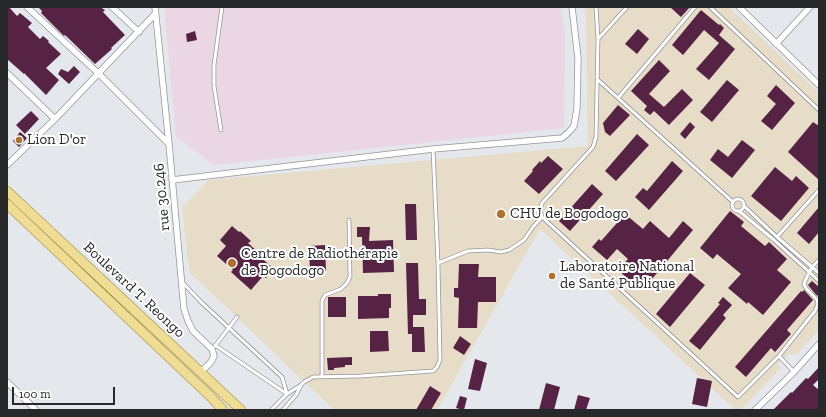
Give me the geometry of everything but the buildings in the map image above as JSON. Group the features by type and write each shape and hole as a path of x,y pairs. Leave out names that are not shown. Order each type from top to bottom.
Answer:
{"main road":[{"name":"Boulevard T. Reongo","path":"7,191 242,410"},
{"name":"Boulevard T. Reongo","path":"7,204 223,410"}],"street":[{"path":"27,7 99,74 169,144"},
{"path":"112,7 139,32"},
{"name":"rue 30.246","path":"155,7 184,309 193,331 214,347"},
{"path":"172,180 434,149 562,138 574,126 577,108 578,58 572,7"},
{"path":"740,7 819,85"},
{"path":"776,44 810,7"},
{"path":"7,165 56,119 155,14"},
{"path":"7,72 56,119"},
{"path":"755,410 794,372 819,344"},
{"path":"201,372 211,362 214,356 214,347"},
{"path":"7,382 36,410"}],"lane":[{"path":"221,130 214,86 214,65 222,7"},
{"path":"596,7 598,39 596,137 593,147 542,202 540,210 542,217 738,397 779,356 815,311 817,307 817,300 806,288 804,281 812,267 819,260"},
{"path":"598,39 627,7"},
{"path":"618,98 695,7"},
{"path":"710,7 819,110"},
{"path":"598,80 733,202"},
{"path":"271,410 287,394 304,382 313,378 433,371 437,367 440,360 434,149"},
{"path":"777,238 819,190"},
{"path":"733,202 736,199 741,200 744,206 777,238 819,273"},
{"path":"733,202 733,209 739,211 819,281"},
{"path":"739,211 744,206"},
{"path":"438,263 468,251 488,250 502,252 509,250 524,240 542,217"},
{"path":"322,377 322,301 325,295 341,289 348,283 350,277 349,220"},
{"path":"182,282 201,302 282,377 287,394"},
{"path":"237,317 214,347 287,394"},
{"path":"779,356 794,372"},
{"path":"283,410 296,395 301,385"}],"shaded area":[{"path":"164,7 560,7 565,32 564,128 214,165 176,137"},
{"name":"CHU de Bogodogo","path":"584,7 729,7 819,93 819,330 797,354 789,354 778,364 781,368 741,410 736,410 711,388 712,381 702,379 540,229 437,410 335,410 190,273 182,207 209,180 588,146 586,15"}],"place":[{"name":"Lion D'or","path":"19,140"},
{"name":"CHU de Bogodogo","path":"501,214"},
{"name":"Centre de Radiothérapie de Bogodogo","path":"232,263"},
{"name":"Laboratoire National de Santé Publique","path":"552,276"}]}
